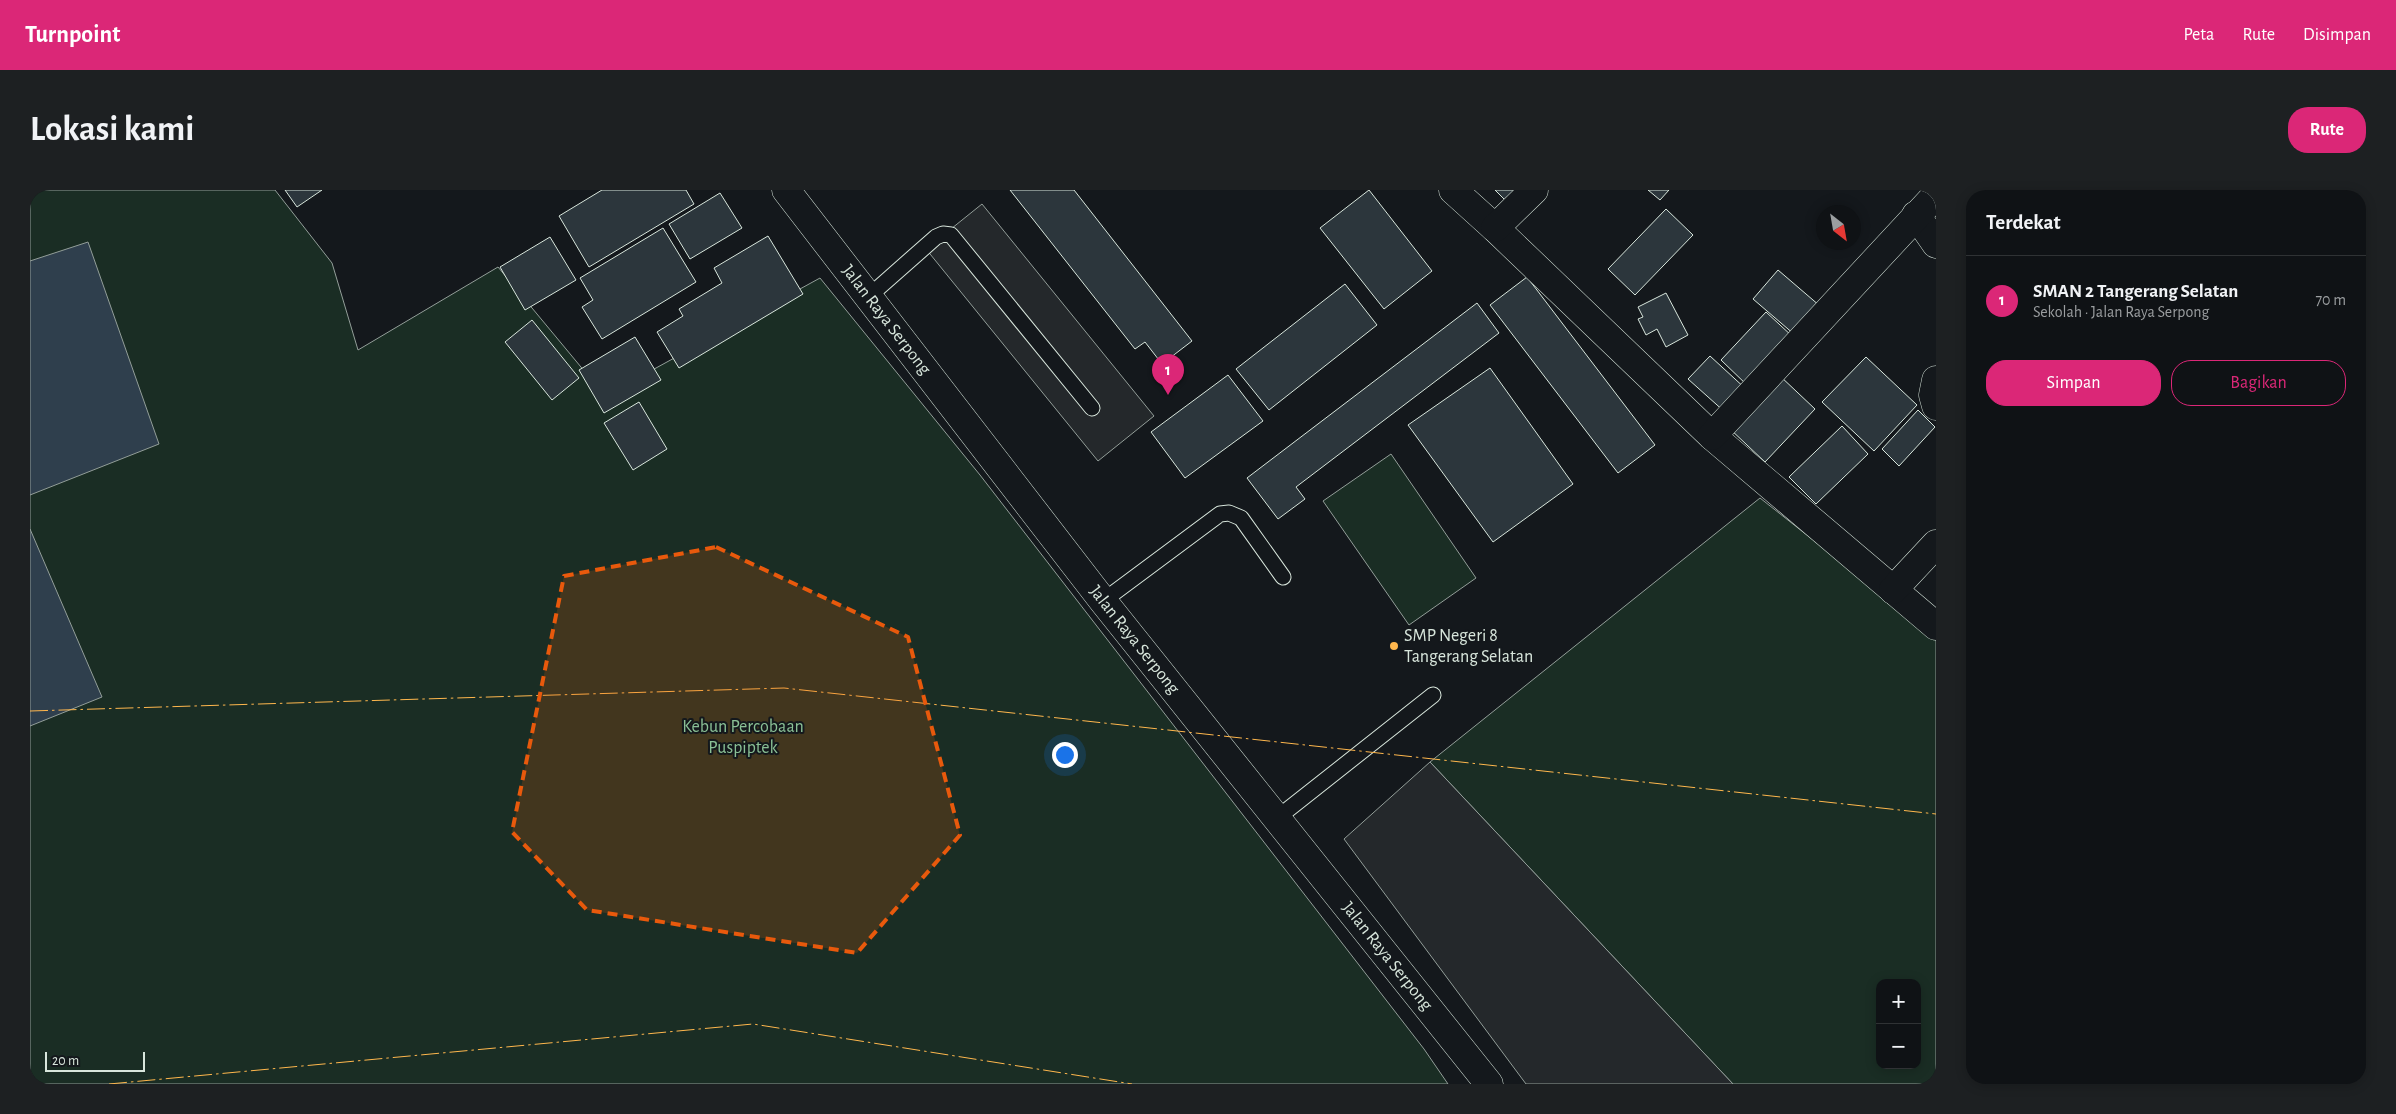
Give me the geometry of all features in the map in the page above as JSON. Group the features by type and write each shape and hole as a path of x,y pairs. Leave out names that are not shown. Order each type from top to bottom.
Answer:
{"street":[{"name":"Jalan Raya Serpong","path":"786,190 867,298 1103,601 1488,1084"},
{"path":"1453,190 1712,436 1936,626"},
{"path":"1495,228 1534,190"},
{"path":"1712,436 1936,195"},
{"path":"1916,215 1936,244"},
{"path":"1936,380 1932,395 1936,406"},
{"path":"1894,590 1936,544"}],"lane":[{"path":"867,298 936,238 943,234 951,235 1092,408"},
{"path":"1103,601 1220,514 1229,513 1241,518 1283,577"},
{"path":"1276,819 1432,695"}],"highlighted area":[{"path":"716,547 908,637 960,835 857,953 587,910 512,832 564,576"}],"green space":[{"name":"Kebun Percobaan Puspiptek","path":"30,190 275,190 332,263 358,350 498,267 605,396 820,278 980,475 1424,1049 1448,1084 37,1084 30,1071"},
{"path":"1391,454 1476,578 1409,625 1323,501"},
{"path":"1760,498 1936,637 1936,1084 1733,1084 1430,762"}],"shaded area":[{"path":"982,204 1154,416 1098,461 926,249"},
{"path":"1430,762 1733,1084 1526,1084 1344,839"}],"water":[{"path":"88,242 159,444 30,495 30,261"},
{"path":"30,529 102,697 30,726"}],"building":[{"path":"285,190 322,190 297,207"},
{"path":"602,190 686,190 694,204 589,267 559,216"},
{"path":"1010,190 1074,190 1192,341 1162,364 1145,342 1135,349"},
{"path":"1369,190 1432,271 1384,309 1320,228"},
{"path":"1495,190 1519,190 1507,202"},
{"path":"1648,190 1669,190 1660,200"},
{"path":"720,193 742,228 690,259 669,224"},
{"path":"1666,209 1693,235 1635,295 1608,269"},
{"path":"663,228 696,282 602,339 582,307 593,300 580,278"},
{"path":"768,236 803,294 679,368 657,332 683,316 679,309 722,283 714,268"},
{"path":"550,237 576,280 525,310 500,267"},
{"path":"1778,270 1820,306 1795,335 1753,299"},
{"path":"1527,277 1655,445 1618,473 1490,305"},
{"path":"1345,284 1377,325 1269,410 1236,369"},
{"path":"1666,293 1688,335 1666,347 1657,329 1646,335 1638,319 1643,317 1638,307"},
{"path":"1477,303 1499,333 1296,487 1305,499 1278,519 1247,478"},
{"path":"1766,312 1793,337 1748,386 1721,360"},
{"path":"532,320 579,378 552,400 505,342"},
{"path":"635,337 661,380 604,413 579,370"},
{"path":"1710,356 1747,390 1726,413 1688,379"},
{"path":"1866,357 1917,405 1874,451 1822,402"},
{"path":"1490,368 1573,484 1493,542 1408,425"},
{"path":"1228,375 1263,421 1185,478 1151,432"},
{"path":"1779,375 1815,409 1765,462 1729,428"},
{"path":"639,402 667,449 633,470 604,423"},
{"path":"1918,410 1935,427 1899,466 1882,449"},
{"path":"1842,426 1868,454 1816,504 1789,477"}],"power":[{"path":"30,711 784,688 1936,814"},
{"path":"109,1084 753,1024 1132,1084"}],"place":[{"name":"SMAN 2 Tangerang Selatan","path":"1168,395"},
{"name":"SMP Negeri 8 Tangerang Selatan","path":"1394,646"}]}
